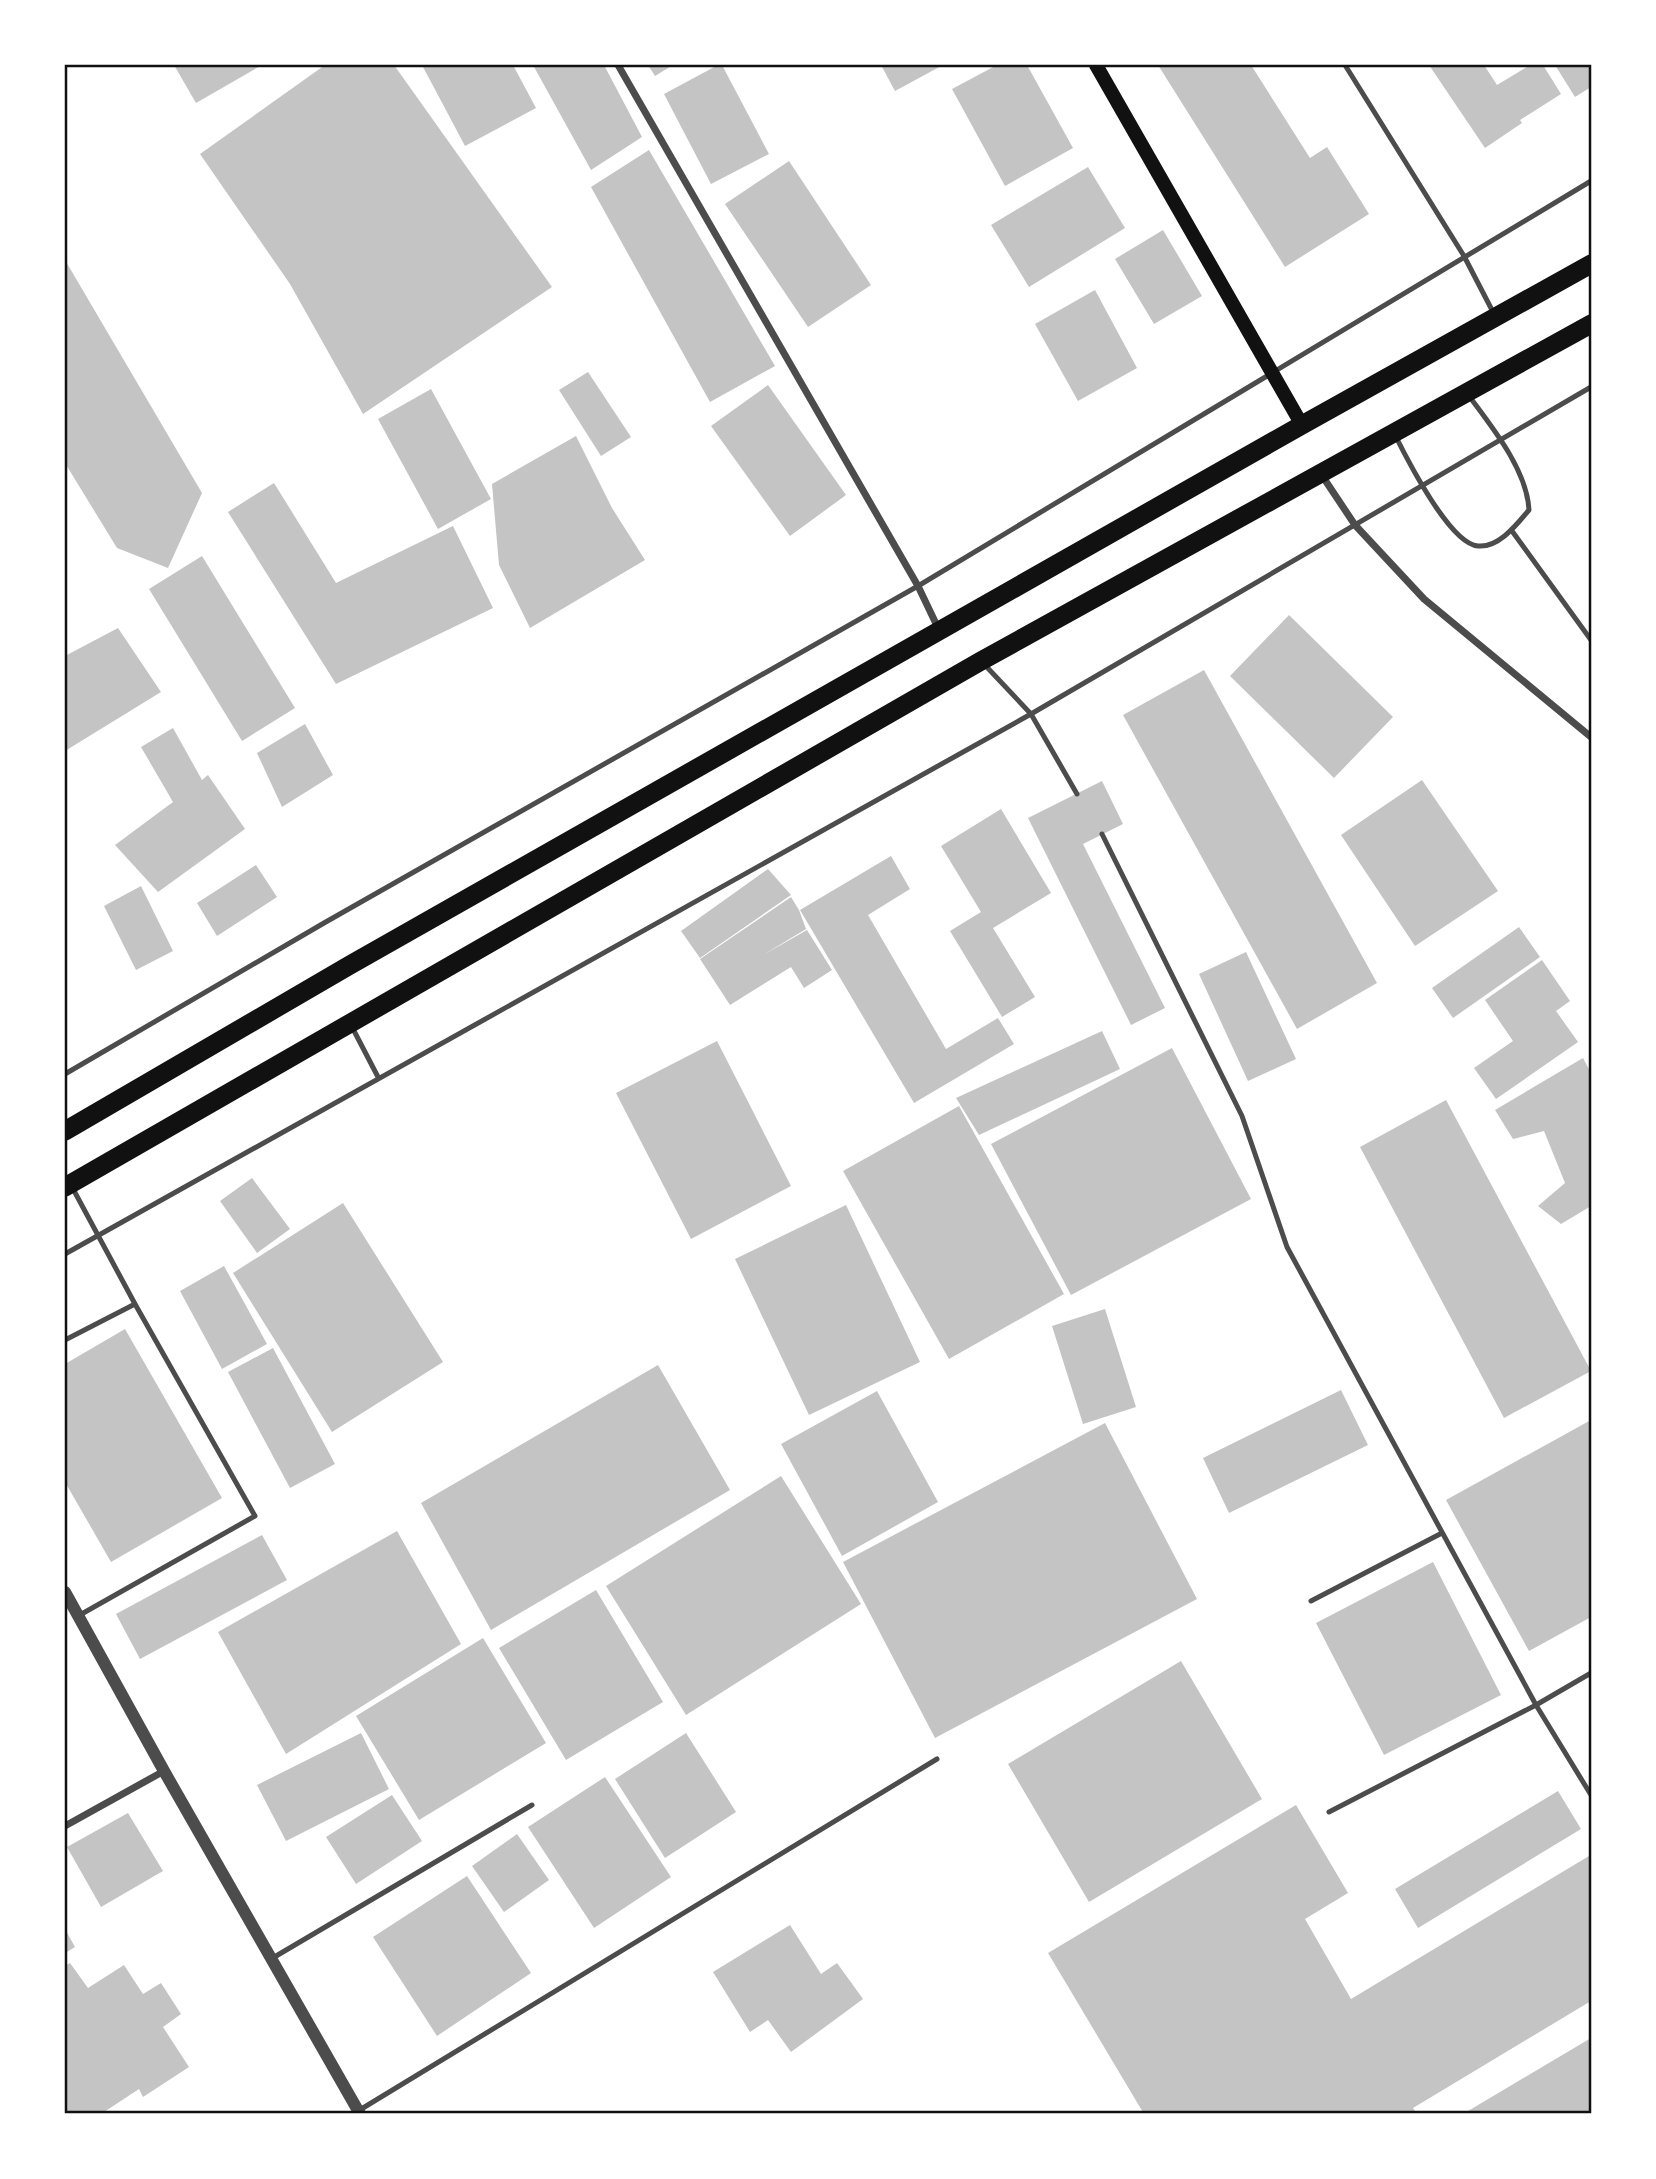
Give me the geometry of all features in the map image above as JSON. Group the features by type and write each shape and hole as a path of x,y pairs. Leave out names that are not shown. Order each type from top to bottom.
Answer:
{"highway":[{"path":"65,1130 349,965 1591,264"},
{"path":"67,1186 981,661 1591,324"}],"main road":[{"path":"1096,65 1302,425"}],"street":[{"path":"618,65 918,586 939,631"},
{"path":"1321,474 1355,525 1424,599 1591,737"},
{"path":"65,1592 359,2113"},
{"path":"65,1826 164,1771"}],"lane":[{"path":"1345,65 1464,256 1496,318"},
{"path":"65,1073 918,586 1591,181"},
{"path":"65,1254 1031,714 1591,387"},
{"path":"1394,433 1421,487 1460,536 1481,547 1512,531 1529,510 1528,495 1502,440 1467,394"},
{"path":"1512,531 1591,640"},
{"path":"981,661 1031,714 1077,794"},
{"path":"1102,834 1242,1116 1287,1247 1536,1705 1591,1795"},
{"path":"351,1024 378,1077"},
{"path":"67,1186 99,1234 135,1304 256,1516 78,1616"},
{"path":"65,1340 135,1304"},
{"path":"1311,1601 1442,1532"},
{"path":"1329,1812 1536,1705 1591,1673"},
{"path":"359,2113 937,1759"},
{"path":"271,1959 532,1805"}],"building":[{"path":"174,65 262,65 196,103"},
{"path":"325,65 394,65 552,287 363,414 290,284 200,154"},
{"path":"422,65 513,65 536,108 465,146"},
{"path":"533,65 604,65 642,137 591,170"},
{"path":"648,65 673,65 655,76"},
{"path":"722,65 769,154 711,184 664,94"},
{"path":"881,65 943,65 895,91"},
{"path":"997,65 1027,65 1073,148 1005,186 952,89"},
{"path":"1158,65 1251,65 1310,158 1327,147 1369,214 1285,267"},
{"path":"1429,65 1484,65 1497,85 1530,65 1543,65 1561,94 1520,120 1522,123 1485,148"},
{"path":"1555,65 1591,65 1591,87 1575,97"},
{"path":"649,150 775,366 710,402 591,187"},
{"path":"789,161 871,285 808,327 725,204"},
{"path":"1088,167 1125,228 1029,287 991,225"},
{"path":"1163,230 1202,296 1154,324 1115,259"},
{"path":"65,260 202,493 168,568 117,548 65,463"},
{"path":"1095,290 1137,368 1078,401 1035,324"},
{"path":"588,372 631,437 601,456 559,390"},
{"path":"768,385 846,495 790,536 711,426"},
{"path":"431,389 491,499 438,529 378,419"},
{"path":"576,436 612,508 645,560 530,628 499,565 492,484"},
{"path":"274,483 336,583 453,526 493,608 336,684 228,512"},
{"path":"202,556 295,708 242,741 149,589"},
{"path":"1289,615 1393,717 1334,778 1230,676"},
{"path":"118,628 161,692 65,751 65,656"},
{"path":"1204,670 1377,983 1297,1029 1123,715"},
{"path":"305,724 333,775 282,807 257,753"},
{"path":"173,728 202,780 208,775 245,829 158,892 115,845 173,802 141,747"},
{"path":"1422,780 1498,891 1415,946 1341,835"},
{"path":"1102,781 1123,824 1083,844 1165,1008 1131,1025 1028,818"},
{"path":"1001,809 1051,893 993,928 1035,997 1002,1017 950,931 981,912 941,846"},
{"path":"891,856 910,889 868,915 946,1049 998,1018 1014,1044 914,1103 800,910"},
{"path":"256,865 277,897 217,936 197,903"},
{"path":"768,869 791,895 700,958 681,931"},
{"path":"141,886 173,951 136,970 104,906"},
{"path":"791,897 806,929 763,955 807,930 832,970 804,988 791,967 730,1005 700,959"},
{"path":"1519,927 1540,957 1453,1018 1432,988"},
{"path":"1246,952 1296,1059 1248,1081 1199,974"},
{"path":"1542,960 1570,1001 1556,1011 1578,1042 1496,1099 1474,1068 1513,1041 1485,1000"},
{"path":"1102,1031 1120,1069 979,1135 956,1098"},
{"path":"717,1041 791,1186 691,1239 616,1093"},
{"path":"1172,1048 1251,1199 1071,1295 991,1144"},
{"path":"1583,1058 1591,1073 1591,1206 1561,1224 1538,1206 1565,1183 1544,1131 1513,1139 1495,1110"},
{"path":"1446,1100 1591,1371 1504,1418 1360,1147"},
{"path":"959,1106 1064,1294 949,1359 843,1171"},
{"path":"252,1178 290,1229 257,1253 220,1201"},
{"path":"343,1203 443,1362 332,1432 233,1273"},
{"path":"846,1205 920,1362 809,1415 735,1259"},
{"path":"224,1266 267,1344 222,1369 180,1291"},
{"path":"1105,1309 1136,1407 1083,1424 1052,1326"},
{"path":"125,1329 222,1498 111,1562 65,1482 65,1364"},
{"path":"273,1348 335,1464 290,1488 228,1372"},
{"path":"658,1365 730,1490 491,1630 421,1503"},
{"path":"1341,1390 1368,1445 1229,1513 1203,1458"},
{"path":"877,1391 938,1502 842,1556 781,1444"},
{"path":"1591,1420 1591,1617 1529,1651 1446,1500"},
{"path":"1105,1423 1197,1599 935,1738 843,1562"},
{"path":"781,1476 861,1604 686,1715 606,1586"},
{"path":"397,1531 461,1644 286,1754 218,1632"},
{"path":"262,1535 287,1580 140,1659 116,1614"},
{"path":"1433,1562 1501,1695 1384,1755 1316,1623"},
{"path":"596,1590 663,1702 566,1760 499,1648"},
{"path":"483,1638 546,1743 419,1820 356,1716"},
{"path":"1181,1661 1262,1799 1089,1902 1008,1764"},
{"path":"361,1733 389,1789 286,1841 257,1785"},
{"path":"686,1733 736,1812 665,1858 615,1779"},
{"path":"605,1777 671,1877 594,1928 528,1827"},
{"path":"1558,1791 1581,1829 1418,1928 1395,1889"},
{"path":"392,1795 422,1841 356,1884 326,1837"},
{"path":"1296,1805 1348,1893 1305,1919 1351,1999 1589,1856 1591,2001 1413,2108 1417,2114 1144,2114 1048,1953"},
{"path":"128,1813 163,1871 101,1907 67,1847"},
{"path":"517,1834 549,1880 504,1912 472,1866"},
{"path":"467,1876 531,1973 437,2036 373,1937"},
{"path":"790,1925 821,1974 837,1963 863,1999 791,2052 768,2020 750,2032 713,1972"},
{"path":"65,1929 75,1947 65,1953"},
{"path":"70,1963 88,1988 124,1965 143,1994 161,1983 181,2014 163,2027 189,2067 143,2097 139,2089 101,2114 65,2114 65,1966"},
{"path":"1591,2038 1591,2114 1463,2114"}]}
